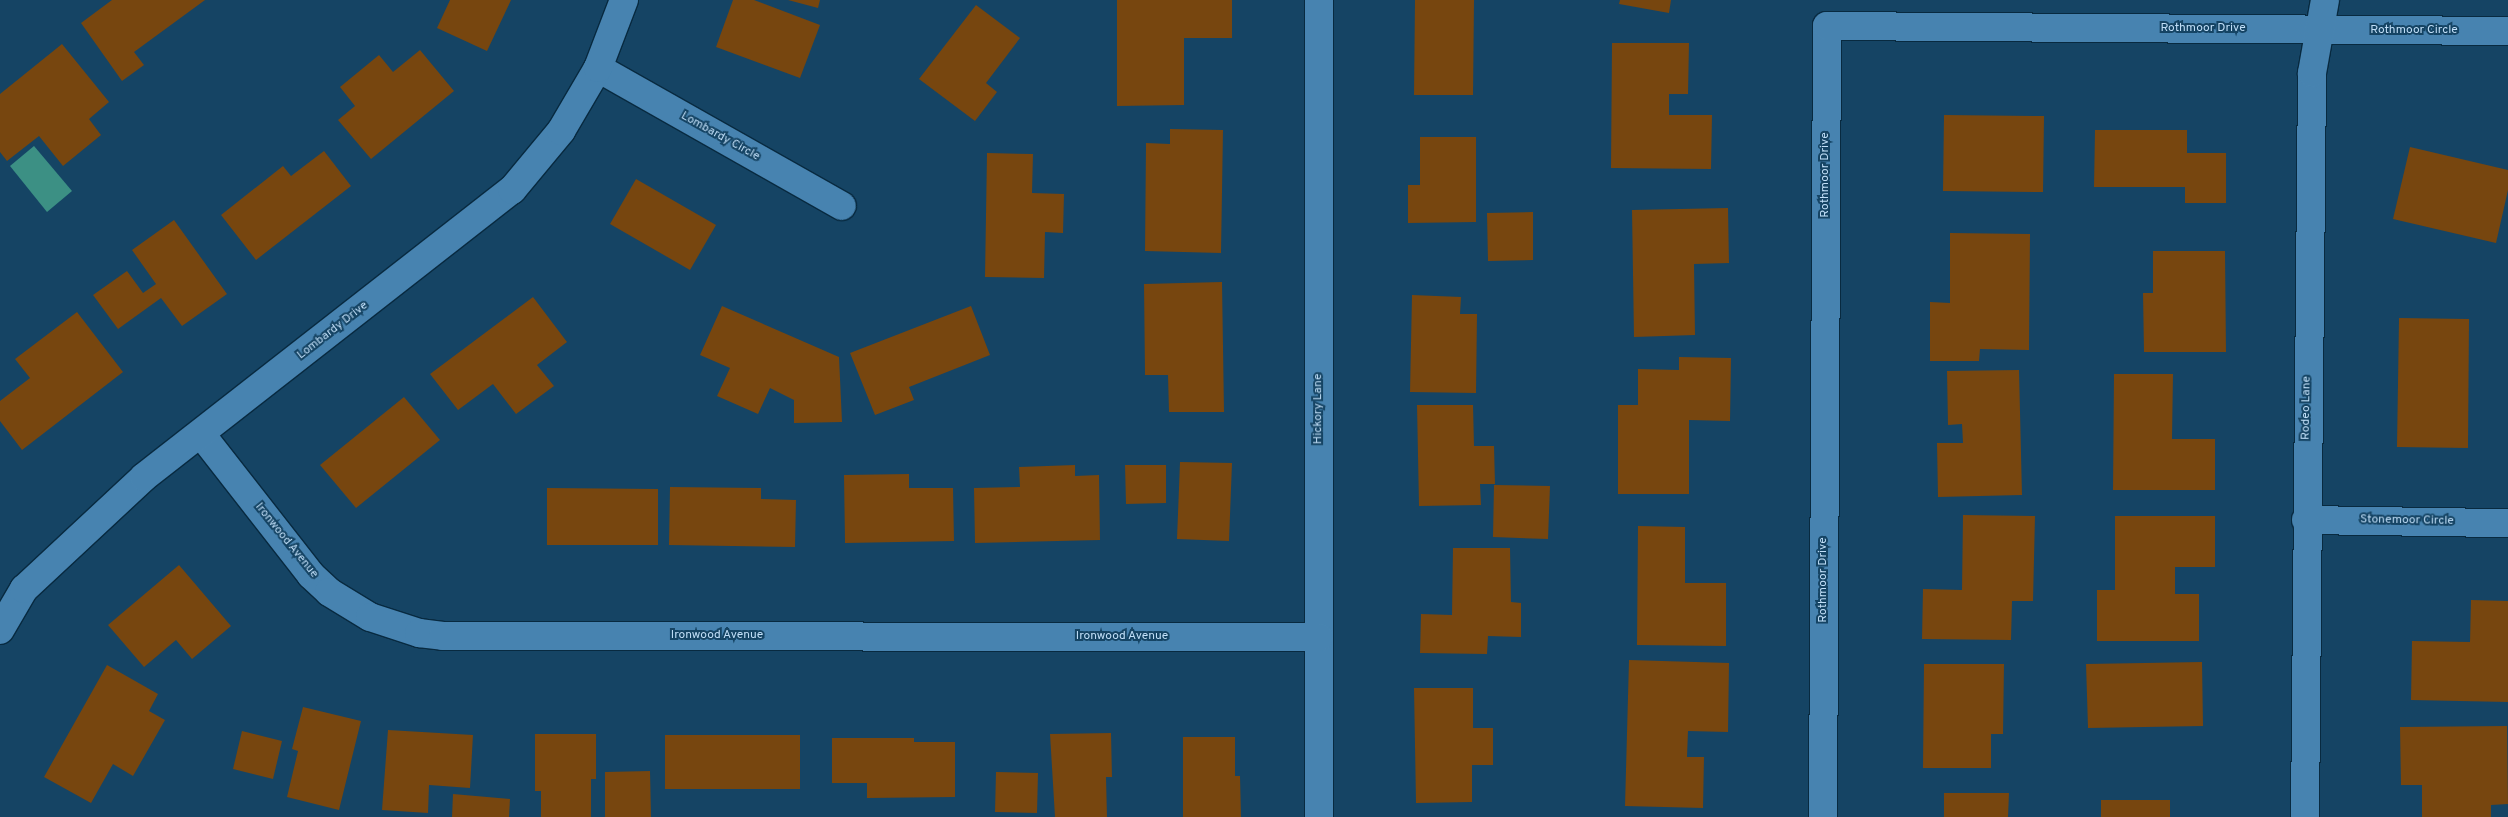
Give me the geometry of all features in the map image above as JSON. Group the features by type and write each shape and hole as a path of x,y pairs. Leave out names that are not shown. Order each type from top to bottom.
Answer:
{"street":[{"name":"Lombardy Drive","path":"0,630 24,589 144,477 512,190 561,131 598,68 624,0"},
{"name":"Hickory Lane","path":"1319,0 1319,817"},
{"name":"Rodeo Lane","path":"2305,817 2306,520 2312,74 2326,0"},
{"name":"Rothmoor Drive","path":"1823,817 1827,26 2320,30"},
{"name":"Rothmoor Circle","path":"2320,30 2508,31"},
{"name":"Lombardy Circle","path":"598,68 842,206"},
{"name":"Ironwood Avenue","path":"201,434 323,586 370,617 418,633 443,636 1319,637"},
{"name":"Stonemoor Circle","path":"2306,520 2508,522"}],"shaded area":[{"path":"34,146 72,191 47,212 10,166"}],"building":[{"path":"112,0 205,0 134,52 144,65 122,81 81,23"},
{"path":"450,0 511,0 487,51 437,28"},
{"path":"733,0 754,0 820,25 800,78 716,47"},
{"path":"788,0 820,0 818,8"},
{"path":"1117,0 1232,0 1232,38 1184,38 1184,105 1117,106"},
{"path":"1415,0 1474,0 1473,95 1414,95"},
{"path":"1620,0 1671,0 1669,13 1619,4"},
{"path":"976,5 1020,38 986,83 997,92 975,121 919,79"},
{"path":"1612,43 1689,43 1688,94 1669,94 1669,115 1712,115 1711,169 1611,168"},
{"path":"62,44 109,102 89,119 101,135 63,166 39,136 7,161 0,152 0,94"},
{"path":"420,50 454,91 371,159 338,120 355,106 340,87 379,55 393,72"},
{"path":"1944,115 2044,116 2043,192 1943,191"},
{"path":"1170,129 1223,130 1221,253 1145,251 1146,143 1170,144"},
{"path":"2095,130 2187,130 2187,153 2226,153 2226,203 2185,203 2185,187 2094,187"},
{"path":"1420,137 1476,137 1476,222 1408,223 1408,185 1420,185"},
{"path":"2410,147 2508,170 2508,190 2496,243 2393,219"},
{"path":"324,151 351,186 256,260 221,215 283,166 291,176"},
{"path":"987,153 1033,154 1032,193 1064,194 1063,233 1045,232 1044,278 985,277"},
{"path":"636,179 716,225 690,270 610,224"},
{"path":"1728,208 1729,263 1694,264 1695,335 1634,337 1632,210"},
{"path":"1533,212 1533,260 1488,261 1487,213"},
{"path":"174,220 227,294 182,326 161,298 118,329 93,295 127,271 143,293 156,284 132,250"},
{"path":"1950,233 2030,234 2029,350 1980,349 1979,361 1930,361 1930,302 1950,303"},
{"path":"2153,251 2225,251 2226,352 2144,352 2143,293 2153,293"},
{"path":"1222,282 1224,412 1169,412 1168,375 1145,375 1144,284"},
{"path":"1412,295 1461,297 1460,314 1477,314 1476,393 1410,392"},
{"path":"533,297 567,342 537,365 554,386 516,414 493,384 458,410 430,374"},
{"path":"722,306 839,357 842,422 794,423 794,400 770,388 758,414 717,396 730,368 700,355"},
{"path":"971,306 990,355 909,387 914,400 875,415 850,353"},
{"path":"77,312 123,372 22,450 0,421 0,401 30,378 15,359"},
{"path":"2399,318 2469,319 2468,448 2397,447"},
{"path":"1679,357 1731,358 1730,421 1689,420 1689,494 1618,494 1618,405 1638,405 1638,369 1679,370"},
{"path":"2019,370 2022,495 1938,497 1937,443 1963,443 1962,424 1948,425 1947,371"},
{"path":"2114,374 2173,374 2172,439 2215,439 2215,490 2113,490"},
{"path":"404,397 440,440 356,508 320,465"},
{"path":"1417,405 1473,405 1474,446 1494,446 1495,484 1480,484 1481,505 1419,506"},
{"path":"1180,462 1232,463 1229,541 1177,539"},
{"path":"1075,465 1075,476 1099,475 1100,540 975,543 974,488 1020,487 1019,467"},
{"path":"1125,465 1166,465 1166,503 1126,504"},
{"path":"909,474 909,488 953,488 954,541 845,543 844,475"},
{"path":"1494,485 1550,486 1548,539 1493,537"},
{"path":"670,487 761,488 761,499 796,500 795,547 669,545"},
{"path":"547,488 658,489 658,545 547,545"},
{"path":"1963,515 2035,516 2033,601 2012,601 2011,640 1922,639 1923,589 1962,590"},
{"path":"2115,516 2215,516 2215,567 2175,567 2175,594 2199,594 2199,641 2097,641 2097,590 2115,590"},
{"path":"1638,526 1685,527 1685,583 1726,583 1726,646 1637,645"},
{"path":"1453,548 1510,548 1511,602 1521,603 1521,637 1488,636 1487,654 1420,653 1421,614 1452,615"},
{"path":"179,565 231,626 192,659 176,640 144,667 108,625"},
{"path":"2471,600 2508,601 2508,702 2411,700 2412,641 2470,642"},
{"path":"1629,660 1729,663 1728,732 1688,731 1687,757 1704,757 1703,808 1625,806"},
{"path":"2202,662 2203,726 2088,728 2086,664"},
{"path":"1924,664 2004,664 2003,734 1991,734 1991,768 1923,768"},
{"path":"107,665 158,694 149,711 165,720 133,776 113,764 91,803 44,777"},
{"path":"1414,688 1473,688 1473,728 1493,728 1493,765 1472,765 1472,802 1416,803"},
{"path":"303,707 361,721 339,810 287,797 298,751 292,749"},
{"path":"2507,726 2508,804 2491,805 2491,817 2422,817 2422,785 2401,785 2400,727"},
{"path":"388,730 473,735 470,788 429,785 428,813 382,810"},
{"path":"242,731 282,741 273,779 233,769"},
{"path":"1111,733 1112,777 1106,777 1107,817 1055,817 1050,734"},
{"path":"535,734 596,734 596,779 591,779 591,817 541,817 541,791 535,791"},
{"path":"665,735 800,735 800,789 665,789"},
{"path":"1183,737 1235,737 1235,776 1240,776 1241,817 1183,817"},
{"path":"832,738 914,738 914,742 955,742 955,797 867,798 867,783 832,783"},
{"path":"650,771 651,817 605,817 605,772"},
{"path":"996,772 1038,773 1037,813 995,812"},
{"path":"1944,793 2009,793 2008,817 1944,817"},
{"path":"453,794 510,799 509,817 452,817"},
{"path":"2101,800 2170,800 2170,817 2101,817"}]}
